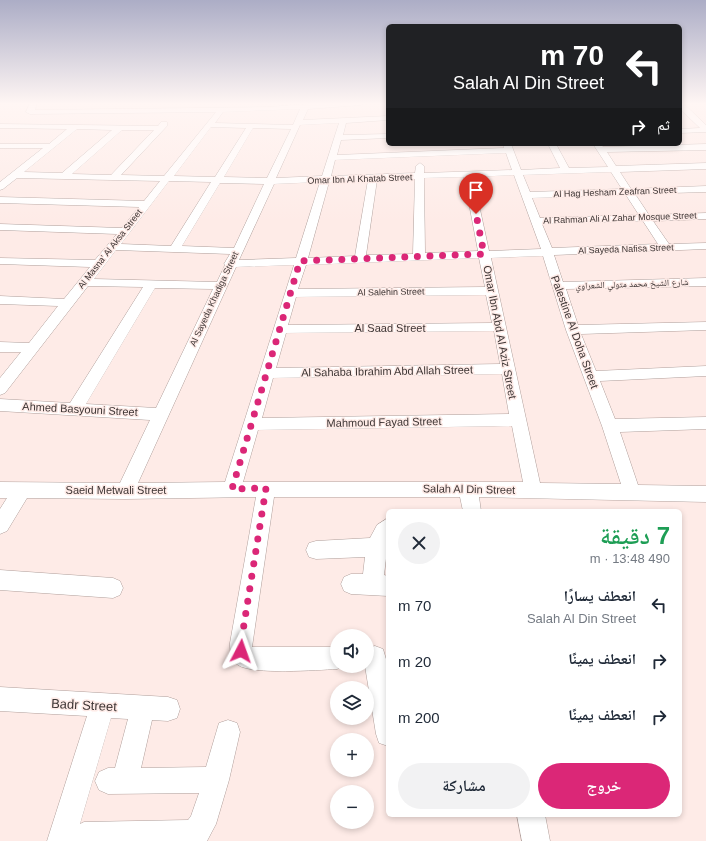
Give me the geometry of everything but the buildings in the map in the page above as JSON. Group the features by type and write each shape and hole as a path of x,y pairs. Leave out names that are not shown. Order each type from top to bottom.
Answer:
{"street":[{"path":"0,187 57,142"},
{"path":"64,177 103,142"},
{"path":"113,178 147,142"},
{"name":"Al Masna' Al Aksa Street","path":"0,389 195,142"},
{"path":"174,249 242,142"},
{"name":"Al Sayeda Khadiga Street","path":"125,491 288,142"},
{"path":"232,489 336,142"},
{"path":"2,147 52,146"},
{"path":"419,146 419,257"},
{"path":"553,146 566,171"},
{"path":"332,158 420,154 508,147"},
{"name":"Palestine Al Doha Street","path":"508,147 547,251 573,330 610,426 632,492"},
{"path":"599,147 706,147"},
{"path":"599,147 665,247"},
{"name":"Omar Ibn Al Khatab Street","path":"15,175 270,181 706,166"},
{"name":"Omar Ibn Abd Al Aziz Street","path":"468,175 517,420 533,490"},
{"path":"360,259 373,178"},
{"name":"Al Hag Hesham Zeafran Street","path":"525,194 706,189"},
{"path":"0,200 146,204"},
{"name":"Al Rahman Ali Al Zahar Mosque Street","path":"535,221 706,216"},
{"path":"0,227 124,231"},
{"name":"Al Sayeda Nafisa Street","path":"230,264 706,246"},
{"path":"112,247 236,251"},
{"path":"0,261 98,264"},
{"path":"84,282 220,286"},
{"name":"شارع الشيخ محمد متولي الشعراوي","path":"558,286 706,282"},
{"path":"74,410 151,284"},
{"name":"Al Salehin Street","path":"291,293 491,291"},
{"path":"0,300 68,303"},
{"path":"573,330 706,326"},
{"name":"Al Saad Street","path":"280,329 499,327"},
{"path":"0,347 32,348"},
{"name":"Al Sahaba Ibrahim Abd Allah Street","path":"267,372 507,369"},
{"path":"591,376 706,371"},
{"name":"Ahmed Basyouni Street","path":"0,404 74,410 160,414"},
{"name":"Mahmoud Fayad Street","path":"251,424 517,420"},
{"path":"610,426 706,423"},
{"path":"266,488 241,643 241,651 246,657 253,659 330,658"},
{"name":"Saeid Metwali Street","path":"0,490 125,491 232,489"},
{"name":"Salah Al Din Street","path":"232,489 468,489 706,494"},
{"path":"468,489 472,509"},
{"path":"0,525 22,490"},
{"path":"351,584 381,585 377,547 382,532 386,529"},
{"path":"316,550 377,547"},
{"path":"0,580 113,588"},
{"path":"377,657 386,720"},
{"name":"Badr Street","path":"0,699 168,709"},
{"path":"102,706 72,838 191,834 197,831 202,824 216,780 228,732"},
{"path":"143,708 116,780 216,780"},
{"path":"531,817 536,841"}],"route":[{"path":"241,651 241,643 266,488 232,489 300,261 484,254 476,214"}]}
